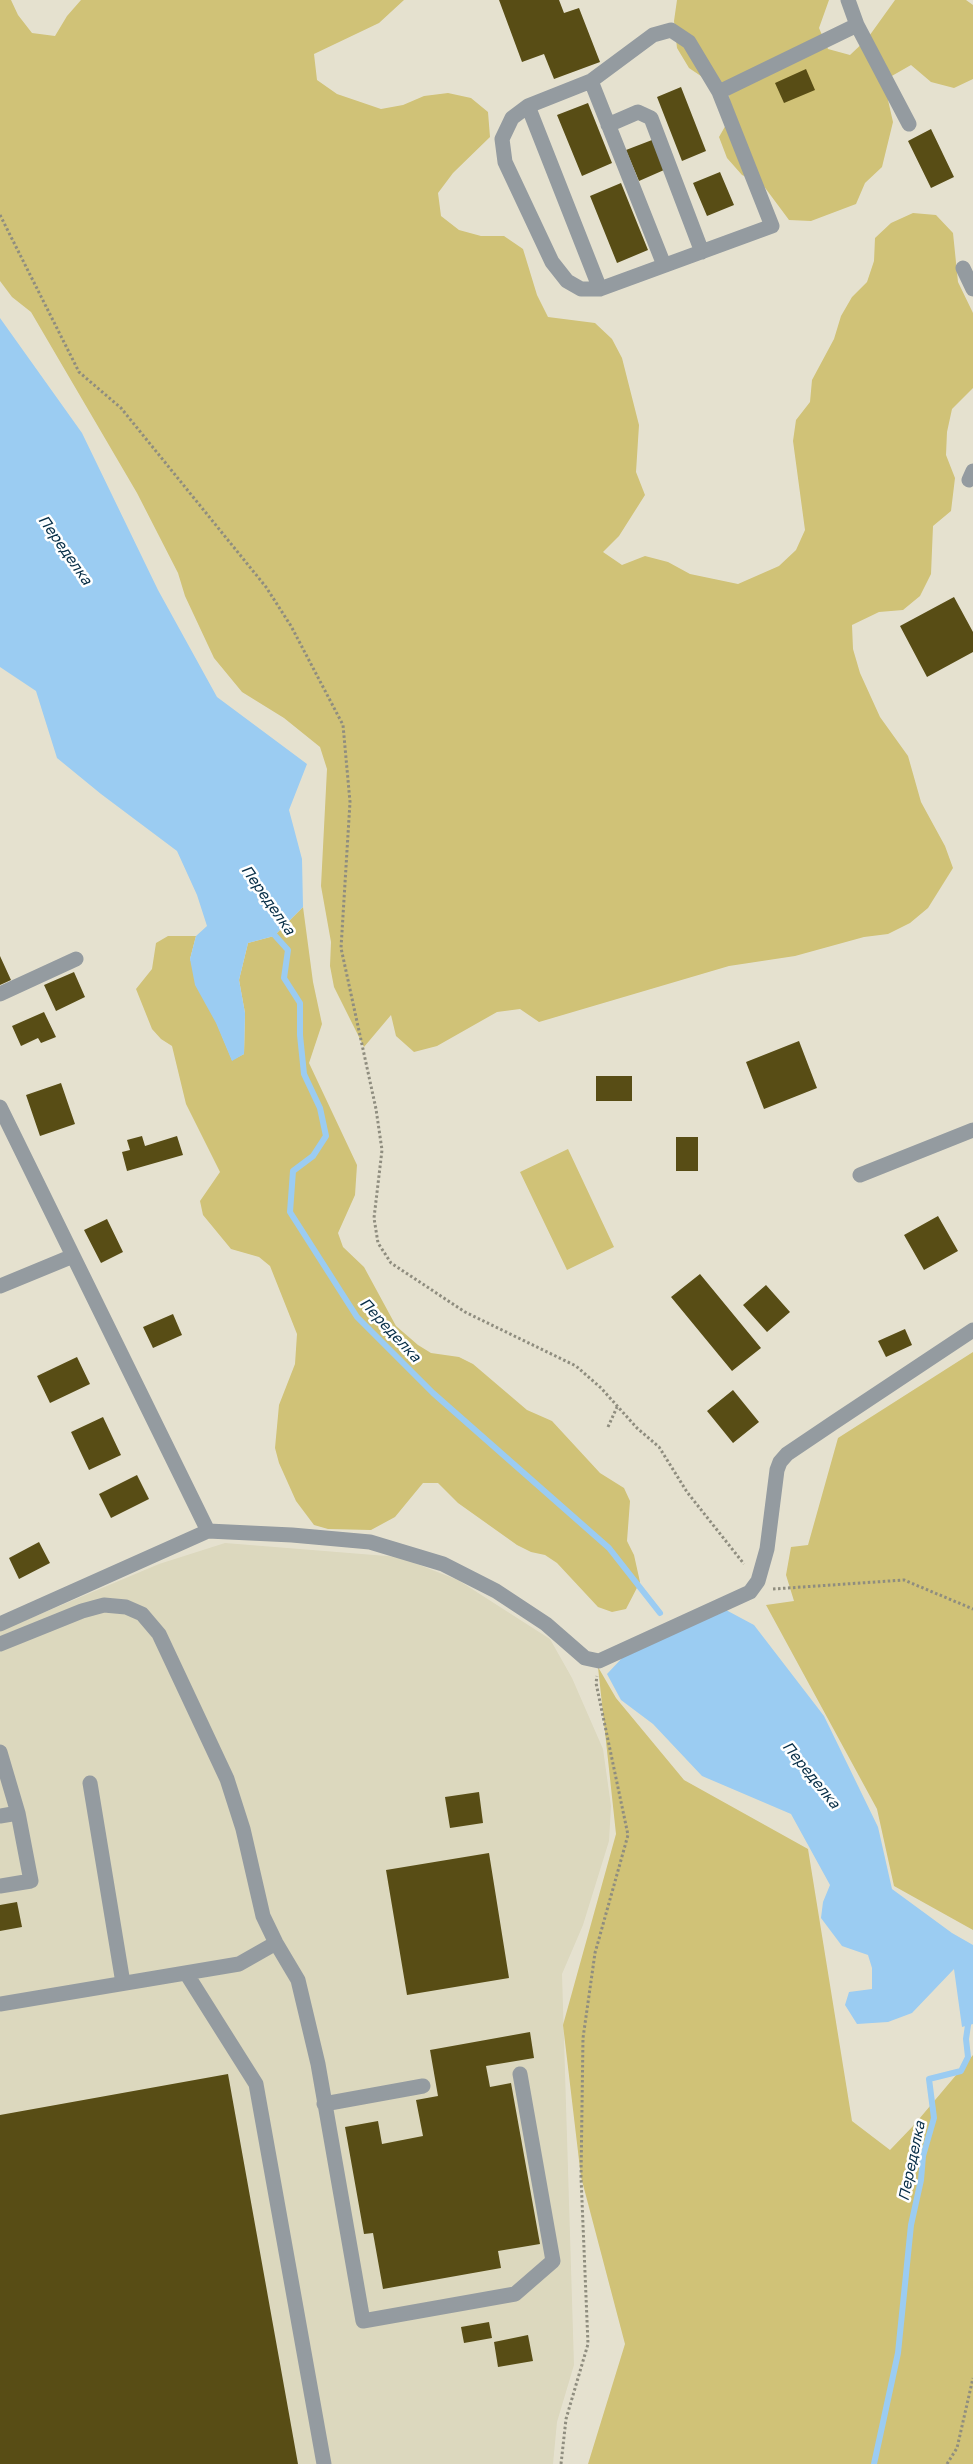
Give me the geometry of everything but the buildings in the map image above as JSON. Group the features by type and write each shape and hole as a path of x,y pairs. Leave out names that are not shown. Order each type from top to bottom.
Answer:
{"street":[{"path":"848,0 857,25 908,124"},
{"path":"719,92 857,25"},
{"path":"671,30 689,42 719,92 772,226 600,289 580,289 567,281 552,262 505,162 502,139 512,118 528,106 591,81 653,36 671,30"},
{"path":"591,81 664,265"},
{"path":"528,106 600,289"},
{"path":"608,125 638,112 652,118 670,164 673,179 702,252"},
{"path":"963,268 973,289"},
{"path":"0,994 76,959"},
{"path":"2,1114 208,1531"},
{"path":"860,1175 973,1130"},
{"path":"0,1286 73,1256"},
{"path":"0,1624 208,1531 370,1542 443,1564 503,1596 546,1624 585,1658 599,1661 750,1592 758,1581 767,1549 777,1470 780,1462 787,1454 825,1428 973,1330"},
{"path":"0,1644 82,1611 104,1605 126,1607 142,1614 159,1634 227,1779 243,1829 264,1916 276,1943 298,1980 324,2104 363,2321 514,2294 553,2261 520,2074"},
{"path":"0,1752 18,1813 31,1881 0,1886"},
{"path":"90,1783 123,1984"},
{"path":"0,1816 18,1813"},
{"path":"0,2004 239,1964 276,1943"},
{"path":"186,1973 256,2084 324,2464"},
{"path":"324,2104 423,2086"}],"path":[{"path":"0,215 79,372 121,408 266,587 291,626 343,725 350,802 341,948 376,1109 382,1150 374,1218 378,1243 391,1263 465,1312 576,1366 601,1388 637,1428 659,1447 687,1492 758,1581 776,1590 904,1580 973,1610"},
{"path":"608,1426 617,1407"},
{"path":"561,2464 566,2419 588,2344 581,2177 583,2038 595,1953 628,1835 596,1682 599,1661"},
{"path":"947,2464 957,2448 973,2378"}],"shaded area":[{"path":"0,0 11,0 18,15 32,33 55,36 67,16 81,0 404,0 379,23 314,54 317,80 337,94 381,109 403,105 424,96 448,93 471,98 488,112 490,137 453,173 438,193 441,216 459,230 481,236 504,236 523,249 537,295 548,317 595,323 612,339 622,358 639,425 636,472 645,495 619,536 603,552 622,565 645,556 668,562 690,574 738,584 779,566 796,550 805,530 793,441 796,420 810,402 812,380 834,339 841,316 852,297 867,282 874,261 875,238 891,223 913,213 936,215 953,233 958,282 973,313 973,388 952,409 947,432 946,455 955,478 951,511 933,526 931,574 920,596 903,610 879,612 852,625 853,649 860,673 880,717 908,756 921,802 945,846 953,868 928,908 910,923 888,934 864,937 795,956 729,966 539,1022 520,1009 497,1012 437,1046 414,1052 396,1036 391,1015 364,1047 334,987 330,966 331,942 321,886 327,769 320,747 284,718 242,692 214,658 185,596 178,573 137,493 31,312 12,297 0,281"},
{"path":"677,0 829,0 819,28 828,49 850,55 867,39 895,0 966,0 973,5 973,79 954,88 931,82 911,65 890,77 888,100 893,122 882,167 865,183 856,204 811,221 789,220 763,185 742,175 727,158 719,137 731,116 729,95 689,68 677,48 674,21"},
{"path":"303,907 313,982 322,1024 309,1063 357,1165 355,1195 338,1233 343,1247 364,1267 396,1326 418,1345 431,1353 459,1357 473,1364 527,1410 552,1421 600,1473 624,1488 630,1501 627,1541 634,1555 640,1582 626,1609 612,1612 598,1607 557,1563 545,1555 531,1552 517,1545 458,1503 438,1483 423,1483 395,1517 371,1530 328,1529 314,1525 296,1501 279,1463 275,1448 279,1405 295,1364 297,1334 270,1266 259,1257 231,1249 203,1215 200,1201 220,1172 186,1104 172,1046 161,1039 152,1029 136,989 152,969 156,943 168,936 196,936 190,959 232,1060 244,1054 245,1013 239,980 248,943 274,936"},
{"path":"568,1149 614,1247 567,1270 520,1172"},
{"path":"973,1352 973,1930 894,1886 877,1809 766,1605 794,1601 786,1575 791,1547 808,1545 838,1438"},
{"path":"225,1543 399,1557 458,1580 550,1639 572,1678 603,1749 611,1806 609,1841 583,1925 562,1974 574,2365 557,2422 553,2464 0,2464 0,1631 159,1564"},
{"path":"598,1667 616,1698 684,1780 808,1849 852,2121 890,2150 914,2125 973,2055 973,2464 588,2464 625,2344 581,2177 563,2025 616,1834"}],"water":[{"path":"0,318 82,433 158,590 217,697 307,764 289,810 302,859 303,907 274,936 248,943 239,980 245,1013 244,1054 232,1061 216,1023 195,985 190,959 196,936 207,926 197,895 177,851 101,794 57,758 36,691 0,667"},
{"path":"726,1610 754,1625 824,1716 878,1827 892,1889 952,1933 973,1945 973,2024 962,2027 954,1969 912,2013 888,2022 857,2024 845,2005 849,1992 872,1989 872,1968 868,1955 842,1946 821,1918 823,1902 830,1885 791,1814 702,1776 653,1724 621,1700 607,1674 623,1657"}],"waterway":[{"name":"Переделка","path":"270,930 288,950 284,978 300,1003 300,1035 304,1074 320,1108 326,1136 313,1156 293,1171 290,1212 357,1317 433,1393 609,1548 660,1613"},
{"name":"Переделка","path":"874,2464 898,2353 911,2225 921,2180 923,2156 934,2118 929,2079 961,2071 968,2057 966,2039 969,2018"}]}
